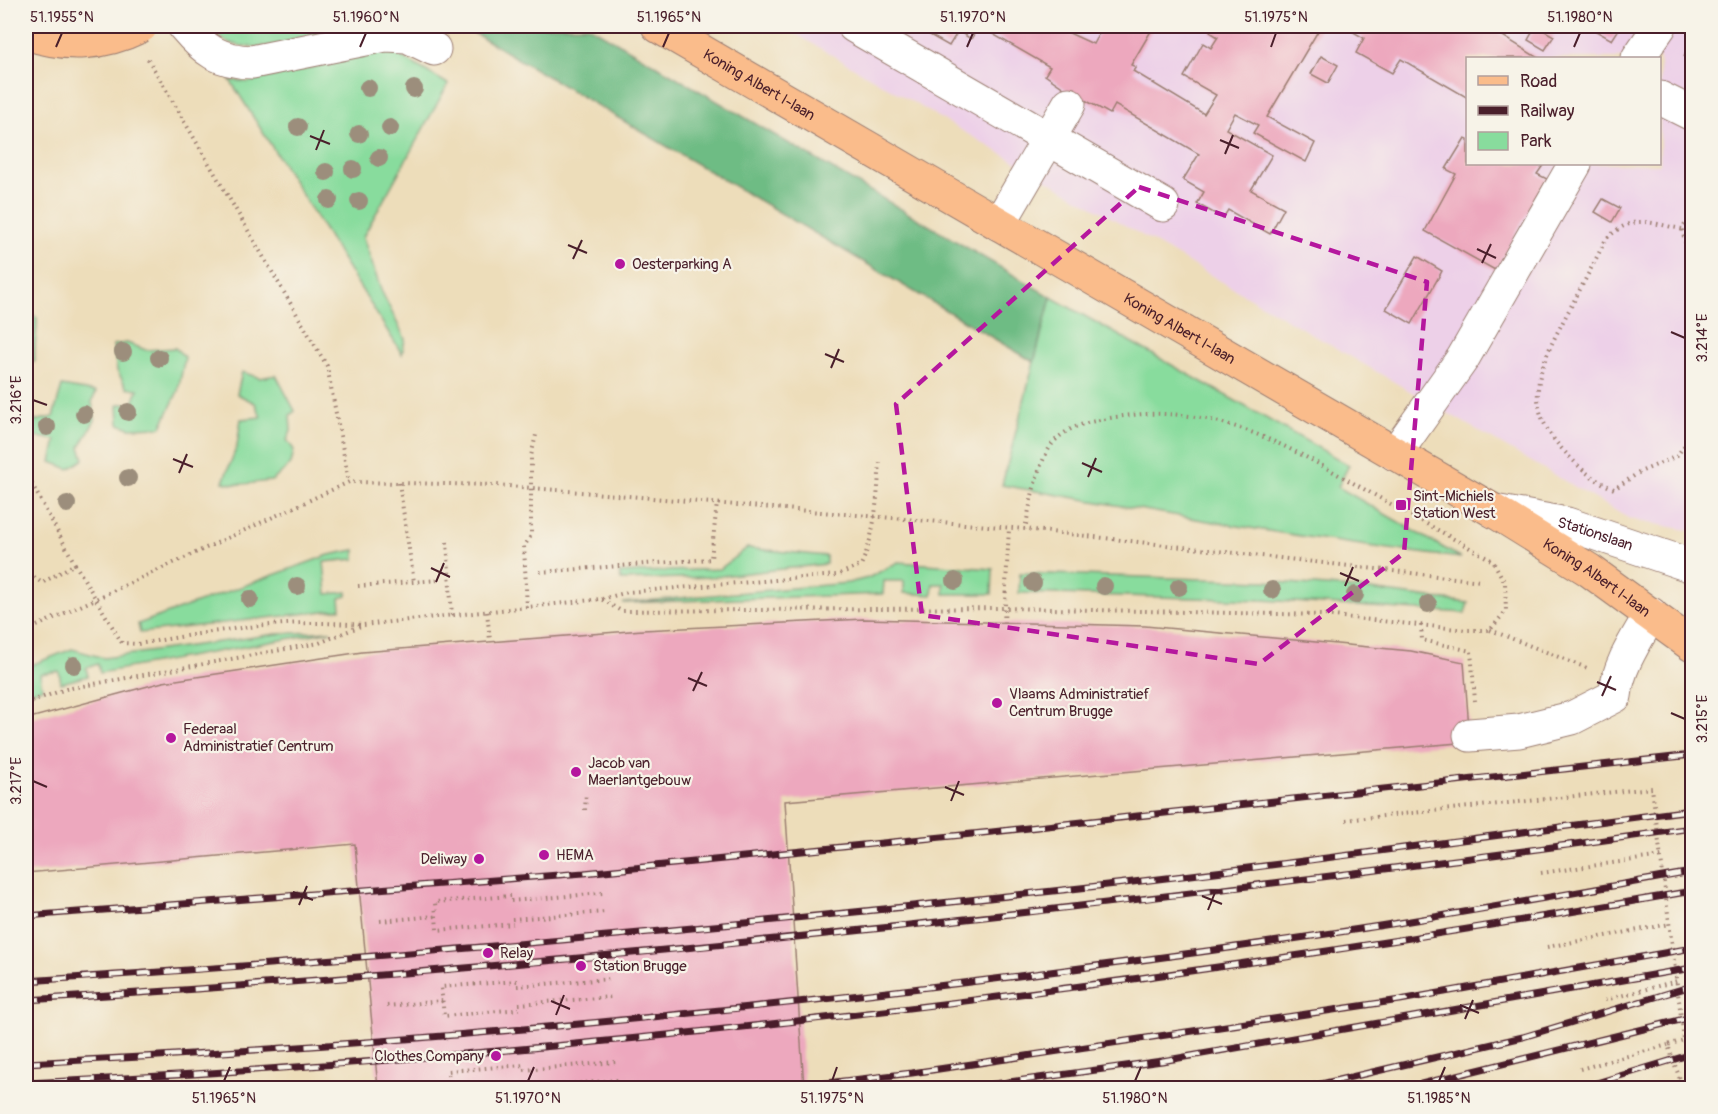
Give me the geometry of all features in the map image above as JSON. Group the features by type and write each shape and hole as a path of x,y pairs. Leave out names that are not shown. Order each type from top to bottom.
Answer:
{"main road":[{"path":"26,33 51,41 81,44 112,39 141,26"},
{"name":"Koning Albert I-laan","path":"658,26 1494,511 1589,570 1692,645"}],"street":[{"path":"184,26 211,53 231,61 252,62 385,35 407,36 434,49"},
{"path":"854,26 1163,205"},
{"path":"1639,57 1660,26"},
{"path":"1661,99 1692,114"},
{"path":"999,224 1069,104"},
{"path":"1395,454 1463,358 1574,165"},
{"name":"Stationslaan","path":"1494,511 1567,524 1692,566"},
{"path":"1473,735 1519,732 1572,718 1615,696 1616,685 1628,655 1651,614"}],"path":[{"path":"156,69 327,366 349,482"},
{"path":"1692,215 1682,229 1686,245 1692,250"},
{"path":"1682,229 1639,221 1621,225 1606,239 1543,362 1538,388 1539,413 1551,437 1588,477 1614,489 1640,472 1677,456 1692,434"},
{"path":"1025,529 1036,477 1051,446 1076,425 1117,417 1161,413 1210,419 1256,432 1298,453 1493,561 1505,582 1506,611 1490,630"},
{"path":"527,608 524,546 531,536 531,456 536,435"},
{"path":"26,473 75,564 122,643 138,644 254,624 325,622 363,625 601,599 628,592 837,575 861,565 868,550 880,462"},
{"path":"26,631 349,482 530,488 1025,529 1480,581"},
{"path":"399,483 414,582"},
{"path":"540,572 711,559 717,503"},
{"path":"1004,623 1009,528"},
{"path":"447,542 452,616"},
{"path":"26,571 42,583 75,564"},
{"path":"358,586 439,580"},
{"path":"601,599 621,611 1005,608 1324,615 1490,630 1604,675 1616,685"},
{"path":"487,612 490,640"},
{"path":"26,702 66,689 319,643 363,625"},
{"path":"1421,625 1422,640 1471,651 1473,735"},
{"path":"1346,820 1652,788 1684,1040 1580,1069"},
{"path":"585,810 586,793"},
{"path":"1541,873 1662,856"},
{"path":"603,893 435,902 437,930 605,912"},
{"path":"380,921 436,916"},
{"path":"1547,947 1670,924"},
{"path":"610,979 441,987 444,1016 611,997"},
{"path":"1605,1000 1677,981"},
{"path":"387,1006 443,1001"},
{"path":"1668,1045 1683,1089"},
{"path":"404,1089 449,1087 448,1071 616,1062"},
{"path":"526,1088 618,1080"}],"highlighted area":[{"path":"1139,187 1427,282 1404,553 1259,664 922,615 896,404"}],"shaded area":[{"path":"782,26 1692,26 1692,531 1630,519"}],"green space":[{"path":"209,26 347,26 293,41 254,47 236,45 221,38"},
{"path":"462,26 589,26 1051,297 1034,362"},
{"path":"383,51 397,54 448,84 363,237 381,290 405,339 402,354 230,80 248,82"},
{"path":"1051,297 1349,465 1338,487 1461,558 1288,534 1002,485"},
{"path":"26,311 37,318 37,324 35,361 26,362"},
{"path":"127,343 146,350 175,348 185,357 178,391 161,427 130,428 119,424 118,404 133,404 138,389 127,388 117,371 113,345"},
{"path":"242,372 260,378 276,375 295,411 290,415 291,431 287,440 294,450 291,464 272,481 241,484 223,482 237,446 241,419 261,417 255,403 237,394"},
{"path":"62,386 96,392 92,402 95,420 80,447 84,459 69,469 51,462 56,440 38,437 26,442 26,401 34,421 53,417"},
{"path":"747,548 826,556 826,564 712,577 621,580 619,573 720,569"},
{"path":"355,550 355,559 324,562 327,594 347,592 347,596 340,598 341,609 140,633 138,624 329,555"},
{"path":"898,562 993,569 992,594 944,594 944,584 933,584 932,595 904,593 904,581 884,581 883,594 623,603 848,583 868,578"},
{"path":"1020,573 1264,581 1363,589 1468,603 1465,613 1262,600 1019,593"},
{"path":"331,631 100,673 98,664 86,668 88,676 61,683 59,671 40,674 42,688 26,693 26,667 72,649 104,658 276,634"}],"building":[{"path":"914,26 979,26 971,39 958,31 949,46"},
{"path":"979,26 1054,26 1093,44 1100,31 1091,26 1154,26 1131,65 1136,67 1133,71 1204,114 1216,95 1184,77 1203,43 1211,48 1218,37 1210,32 1214,26 1321,26 1267,117 1315,143 1306,162 1253,133 1258,125 1235,113 1226,129 1272,155 1251,190 1284,208 1270,234 1228,210 1223,218 1197,204 1204,192 1183,180 1199,154 1115,105 1110,114 1067,90 1045,75 1050,67"},
{"path":"1343,26 1487,26 1536,57 1466,57 1466,97 1401,59 1392,73 1356,53 1364,38"},
{"path":"1536,26 1554,36 1545,50 1528,40"},
{"path":"1587,26 1621,26 1612,40"},
{"path":"1692,40 1692,61 1684,56"},
{"path":"1321,56 1338,65 1328,83 1311,74"},
{"path":"1465,138 1466,165 1543,165 1537,174 1547,179 1495,270 1425,231 1456,174 1446,169"},
{"path":"1603,199 1620,208 1612,222 1595,212"},
{"path":"1417,256 1442,271 1412,324 1386,309"},
{"name":"Jacob van Maerlantgebouw","path":"864,619 1145,626 1411,651 1464,662 1470,742 785,801 804,1088 378,1088 355,844 26,873 26,719 163,682 362,652 643,630"}],"railway":[{"path":"26,916 584,873 992,832 1692,755"},
{"path":"26,981 435,951 844,913 1188,875 1692,810"},
{"path":"26,1000 444,970 860,930 1277,883 1692,828"},
{"path":"26,1063 193,1054 528,1029 861,995 1028,975 1360,929 1692,872"},
{"path":"26,1083 445,1056 862,1014 1071,988 1278,958 1692,891"},
{"path":"784,1088 912,1073 1400,1000 1692,948"},
{"path":"965,1088 1162,1061 1692,968"},
{"path":"1304,1088 1523,1037 1692,986"},
{"path":"1405,1088 1692,1017"},
{"path":"1580,1088 1692,1054"}],"place":[{"name":"Oesterparking A","path":"620,264"},
{"name":"Sint-Michiels Station West","path":"1401,505"},
{"name":"Vlaams Administratief Centrum Brugge","path":"997,703"},
{"name":"Federaal Administratief Centrum","path":"171,738"},
{"name":"Jacob van Maerlantgebouw","path":"576,772"},
{"name":"HEMA","path":"544,855"},
{"name":"Deliway","path":"479,859"},
{"name":"Relay","path":"488,953"},
{"name":"Station Brugge","path":"581,966"},
{"name":"Clothes Company","path":"496,1056"}]}
